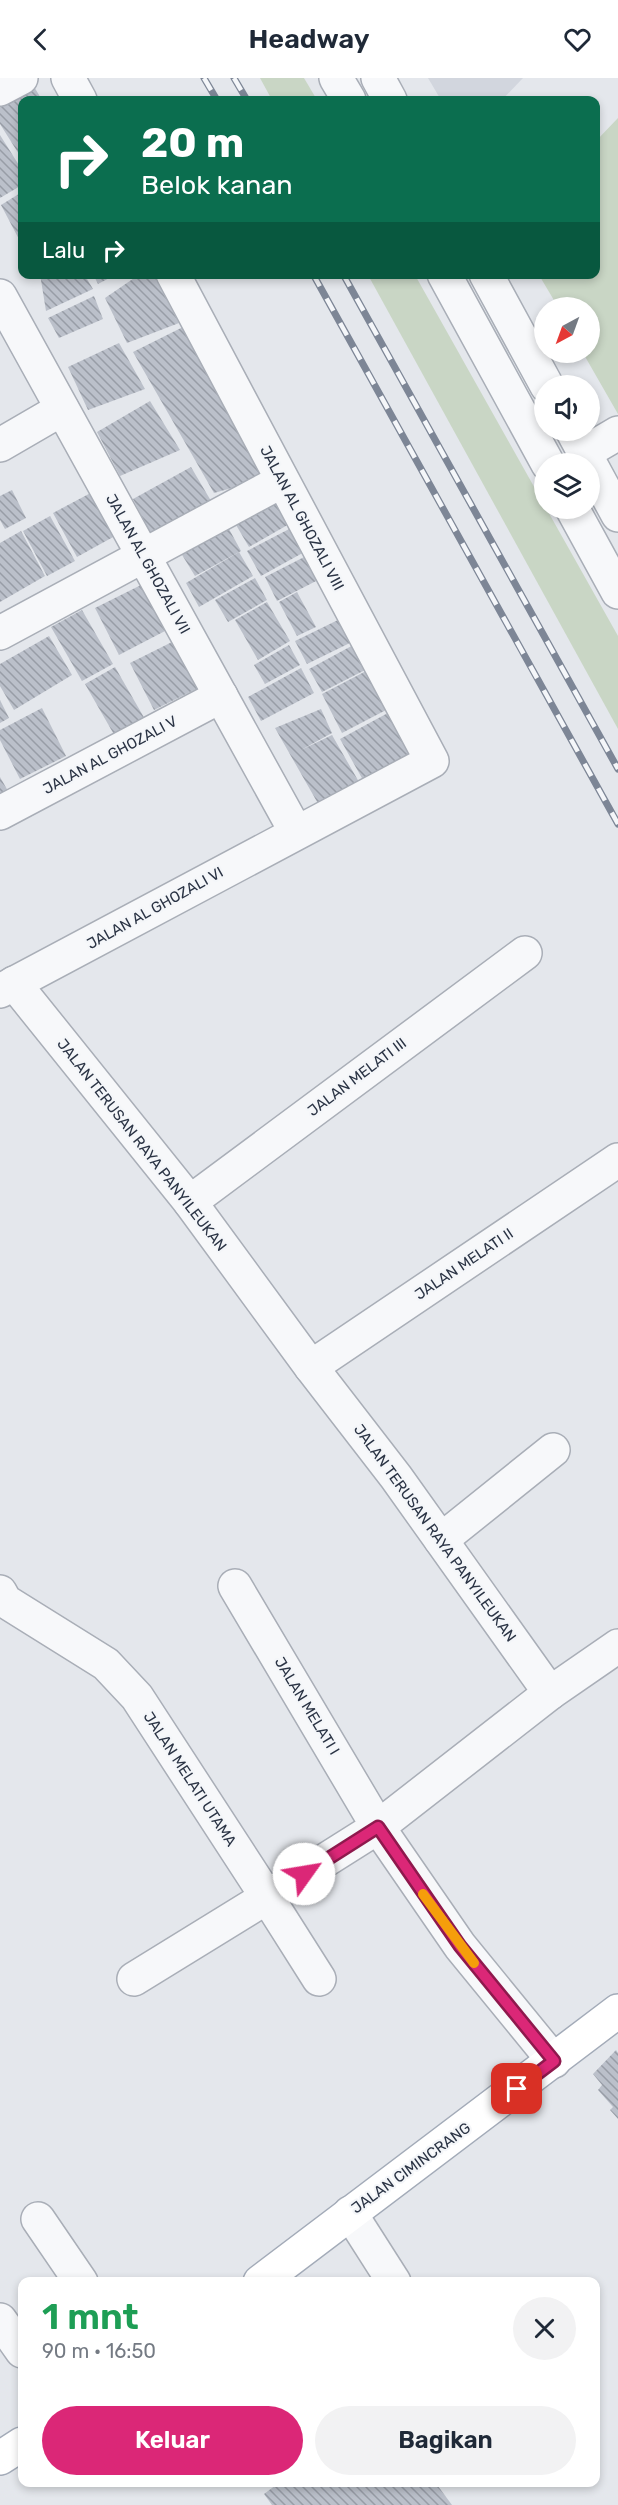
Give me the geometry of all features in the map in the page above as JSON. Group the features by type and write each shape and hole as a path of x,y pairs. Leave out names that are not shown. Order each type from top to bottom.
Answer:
{"main road":[{"name":"JALAN CIMINCRANG","path":"267,2277 618,2011"},
{"path":"0,2458 18,2447"}],"street":[{"path":"0,89 21,78"},
{"path":"68,78 78,96"},
{"path":"336,78 346,96"},
{"path":"378,78 388,96"},
{"name":"JALAN AL GHOZALI VIII","path":"175,279 432,761"},
{"path":"447,279 542,453"},
{"path":"489,279 541,375"},
{"name":"JALAN AL GHOZALI VII","path":"0,296 296,832"},
{"path":"0,445 62,409"},
{"path":"618,433 578,442 618,515"},
{"path":"0,633 282,481"},
{"path":"578,519 618,592"},
{"name":"JALAN AL GHOZALI V","path":"0,813 221,696"},
{"name":"JALAN AL GHOZALI VI","path":"7,987 432,761"},
{"name":"JALAN MELATI III","path":"190,1202 525,952"},
{"name":"JALAN TERUSAN RAYA PANYILEUKAN","path":"7,987 190,1202 311,1367 396,1477 550,1693"},
{"name":"JALAN MELATI II","path":"311,1367 618,1160"},
{"path":"441,1540 553,1450"},
{"name":"JALAN MELATI I","path":"236,1586 378,1827"},
{"name":"JALAN MELATI UTAMA","path":"0,1592 5,1601 106,1664 137,1697 319,1979"},
{"path":"134,1979 378,1827 550,1693 618,1646"},
{"path":"378,1827 460,1946 554,2061"},
{"path":"350,2213 391,2277"},
{"path":"38,2219 78,2277"},
{"path":"0,2320 18,2345"}],"shaded area":[{"path":"428,78 523,78 506,96 439,96"}],"green space":[{"path":"260,78 304,78 315,96 270,96"},
{"path":"618,118 618,414 600,383 600,375 596,375 589,363 600,363 600,297 552,297 541,279 600,279 600,137"},
{"path":"370,279 417,279 534,487 534,519 552,519 618,636 618,729"}],"building":[{"path":"33,85 40,96 18,96 18,153 0,124 0,107"},
{"path":"0,135 18,164 18,187 0,198"},
{"path":"18,194 18,237 1,205"},
{"path":"41,279 87,279 93,289 46,311"},
{"path":"96,279 108,279 98,284"},
{"path":"133,279 156,279 179,323 127,343 105,298"},
{"path":"94,296 103,319 59,338 48,318"},
{"path":"189,324 271,477 214,493 133,352"},
{"path":"119,343 145,389 88,410 68,367"},
{"path":"150,401 180,450 120,476 97,432"},
{"path":"191,467 214,506 150,533 133,499"},
{"path":"100,488 124,531 77,557 53,513"},
{"path":"271,489 291,523 249,547 229,513"},
{"path":"12,490 26,518 5,529 0,520 0,496"},
{"path":"50,516 75,561 47,576 23,531"},
{"path":"223,518 241,551 195,576 176,545"},
{"path":"295,526 308,550 261,576 247,551"},
{"path":"21,531 45,576 0,602 0,543"},
{"path":"239,552 253,576 199,607 186,583"},
{"path":"310,554 322,578 277,601 265,577"},
{"path":"255,578 267,600 228,622 215,600"},
{"path":"141,585 165,631 119,655 95,608"},
{"path":"297,592 316,627 297,636 279,602"},
{"path":"267,602 290,641 258,660 235,620"},
{"path":"82,610 113,664 82,681 51,627"},
{"path":"342,618 354,641 307,664 295,641"},
{"path":"49,636 72,675 14,710 0,686 0,664"},
{"path":"176,640 200,687 154,710 130,663"},
{"path":"357,643 371,667 322,692 309,669"},
{"path":"289,645 300,665 265,684 254,665"},
{"path":"115,667 146,721 116,738 85,684"},
{"path":"301,668 314,693 261,721 248,697"},
{"path":"368,670 388,709 342,733 322,694"},
{"path":"0,700 9,718 0,723"},
{"path":"42,708 66,756 20,779 0,740 0,730"},
{"path":"397,708 420,749 363,780 340,739"},
{"path":"321,709 332,733 301,750 332,735 363,789 320,807 275,728"},
{"path":"0,777 8,791 0,795"},
{"path":"616,2050 618,2053 618,2119 610,2110 613,2107 598,2090 602,2085 593,2074"},
{"path":"273,2487 439,2487 452,2505 272,2505 264,2494"}],"railway":[{"path":"204,78 215,96"},
{"path":"234,78 245,96"},
{"path":"316,279 618,824"},
{"path":"346,279 618,769"}],"slow traffic":[{"path":"423,1894 474,1963"}],"route":[{"path":"304,1874 378,1827 460,1946 554,2061 517,2089"}]}
